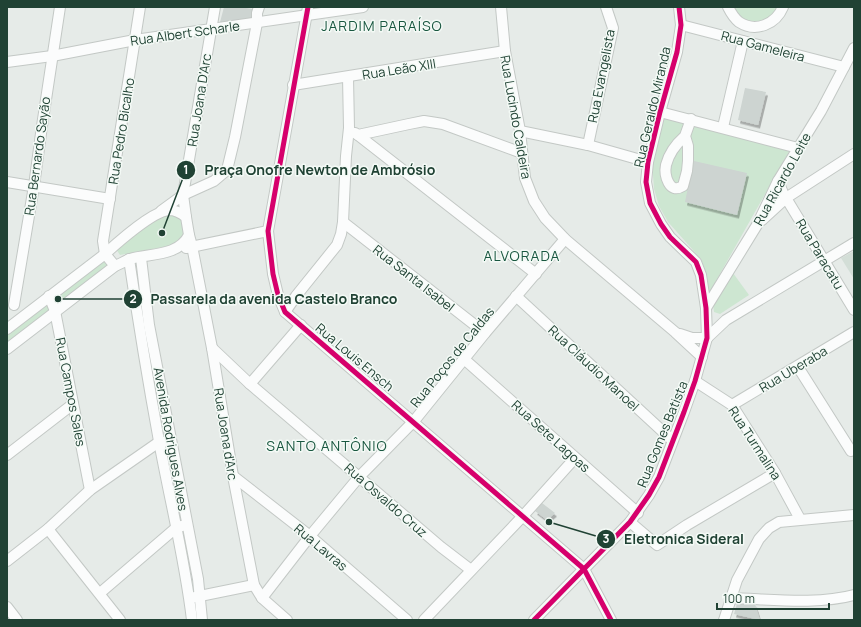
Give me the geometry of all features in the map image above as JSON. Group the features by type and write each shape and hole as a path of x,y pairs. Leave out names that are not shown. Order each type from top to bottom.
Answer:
{"street":[{"name":"Rua Bernardo Sayão","path":"14,305 34,186 60,7"},
{"name":"Rua Pedro Bicalho","path":"105,254 103,241 140,7"},
{"name":"Rua Joana D'Arc","path":"188,235 183,195 215,7"},
{"path":"7,329 158,213 183,195 214,182 227,170 236,137 259,7"},
{"name":"Rua Albert Scharle","path":"7,62 52,56 135,40 257,23 307,12 363,7"},
{"name":"Rua Lucindo Caldeira","path":"501,7 505,52 520,131 525,178 534,201 545,218 565,239 675,332 702,357"},
{"name":"Rua Evangelista","path":"588,145 613,28 606,7"},
{"name":"Rua Geraldo Miranda","path":"679,7 681,25 677,52 648,162 646,182 650,203 661,224 670,237 696,262 701,275 706,308 708,338"},
{"path":"730,11 744,24 757,27 767,25 775,20 781,13 783,7"},
{"path":"723,128 739,40 730,11"},
{"name":"Rua Louis Ensch","path":"307,12 268,231 273,274 278,296 285,312 414,421 584,569 611,620"},
{"name":"Rua Gameleira","path":"681,25 844,67"},
{"name":"Rua Ricardo Leite","path":"706,308 757,225 778,181 821,110 854,48"},
{"name":"Rua Leão XIII","path":"293,85 505,52"},
{"path":"285,312 296,296 337,246 341,234 349,128 348,77"},
{"path":"660,112 798,148"},
{"path":"685,136 691,119"},
{"path":"358,136 424,121 443,124 522,153"},
{"path":"349,128 536,274"},
{"path":"520,131 588,145 648,162"},
{"path":"757,225 786,198 854,154"},
{"name":"Rua Paracatu","path":"778,181 781,190 854,310"},
{"path":"7,182 110,199"},
{"path":"158,213 169,210 180,213 186,217"},
{"name":"Rua Santa Isabel","path":"343,222 484,333"},
{"path":"7,348 115,266 129,259 141,258 268,231"},
{"path":"168,252 182,244 188,235"},
{"name":"Rua Joana d'Arc","path":"188,235 192,246 212,348 233,476 254,585 262,598 288,620"},
{"name":"Rua Poços de Caldas","path":"262,598 310,536 359,477 414,421 484,333 565,239"},
{"path":"702,357 708,338 726,320 854,243"},
{"path":"105,254 115,266"},
{"name":"Avenida Rodrigues Alves","path":"141,258 150,325 171,441 192,620"},
{"name":"Avenida Rodrigues Alves","path":"129,259 138,326 159,442 200,595 202,620"},
{"name":"Rua Campos Sales","path":"49,296 55,311 90,490"},
{"name":"Rua Cláudio Manoel","path":"516,296 672,440"},
{"path":"138,326 150,325"},
{"path":"250,384 301,325"},
{"name":"Rua Lucindo Caldeira","path":"675,332 692,338 708,338"},
{"name":"Rua Uberaba","path":"732,405 798,367 854,332"},
{"name":"Rua Osvaldo Cruz","path":"212,348 250,384 441,547 471,570"},
{"name":"Rua Gomes Batista","path":"534,620 638,512 659,477 695,381 702,357"},
{"name":"Rua Sete Lagoas","path":"464,358 575,458 638,512"},
{"path":"798,367 851,451"},
{"name":"Rua Turmalina","path":"695,381 732,405 775,473 800,519"},
{"path":"7,456 73,404"},
{"path":"7,561 48,529 90,490 159,442 171,441"},
{"path":"424,620 523,516 575,458"},
{"path":"630,522 657,545 687,525 775,473"},
{"name":"Rua Lavras","path":"233,476 310,536 407,620"},
{"path":"724,620 737,580 759,539 768,528 779,522 854,515"},
{"path":"100,593 182,526"},
{"path":"48,529 120,620"},
{"path":"189,598 254,585"},
{"path":"732,598 809,600 843,598 854,595"},
{"path":"7,607 17,620"}],"shaded area":[{"path":"854,251 854,279 841,258"}],"green space":[{"path":"733,7 779,7 775,13 765,20 754,22 744,19"},
{"path":"664,116 790,150 708,295 705,270 701,259 668,222 659,206 654,189 652,162"},
{"path":"163,214 176,215 182,221 184,235 174,245 120,255 116,249"},
{"path":"102,258 109,266 7,345 7,332"},
{"path":"733,273 749,295 720,314 714,312 713,305"}],"building":[{"path":"224,7 253,9 250,21 219,26"},
{"path":"745,88 766,92 758,125 738,120"},
{"path":"694,161 747,173 737,215 685,202 688,187 684,186 687,175 691,176"},
{"path":"542,503 555,513 547,520 535,511"},
{"path":"738,600 755,604 760,620 734,614"}],"cycle path":[{"path":"308,7 268,231 273,274 278,295 285,312 584,569 611,620"},
{"path":"534,620 630,522 649,495 659,477 684,412 695,381 707,338 706,308 701,275 696,262 670,237 661,224 650,203 646,182 648,162 677,52 681,25 679,7"}],"place":[{"name":"Praça Onofre Newton de Ambrósio","path":"162,233"},
{"name":"Passarela da avenida Castelo Branco","path":"58,299"},
{"name":"Eletronica Sideral","path":"549,522"}],"district":[{"name":"JARDIM PARAÍSO","path":"382,25"},
{"name":"ALVORADA","path":"522,255"},
{"name":"SANTO ANTÔNIO","path":"327,445"}]}
